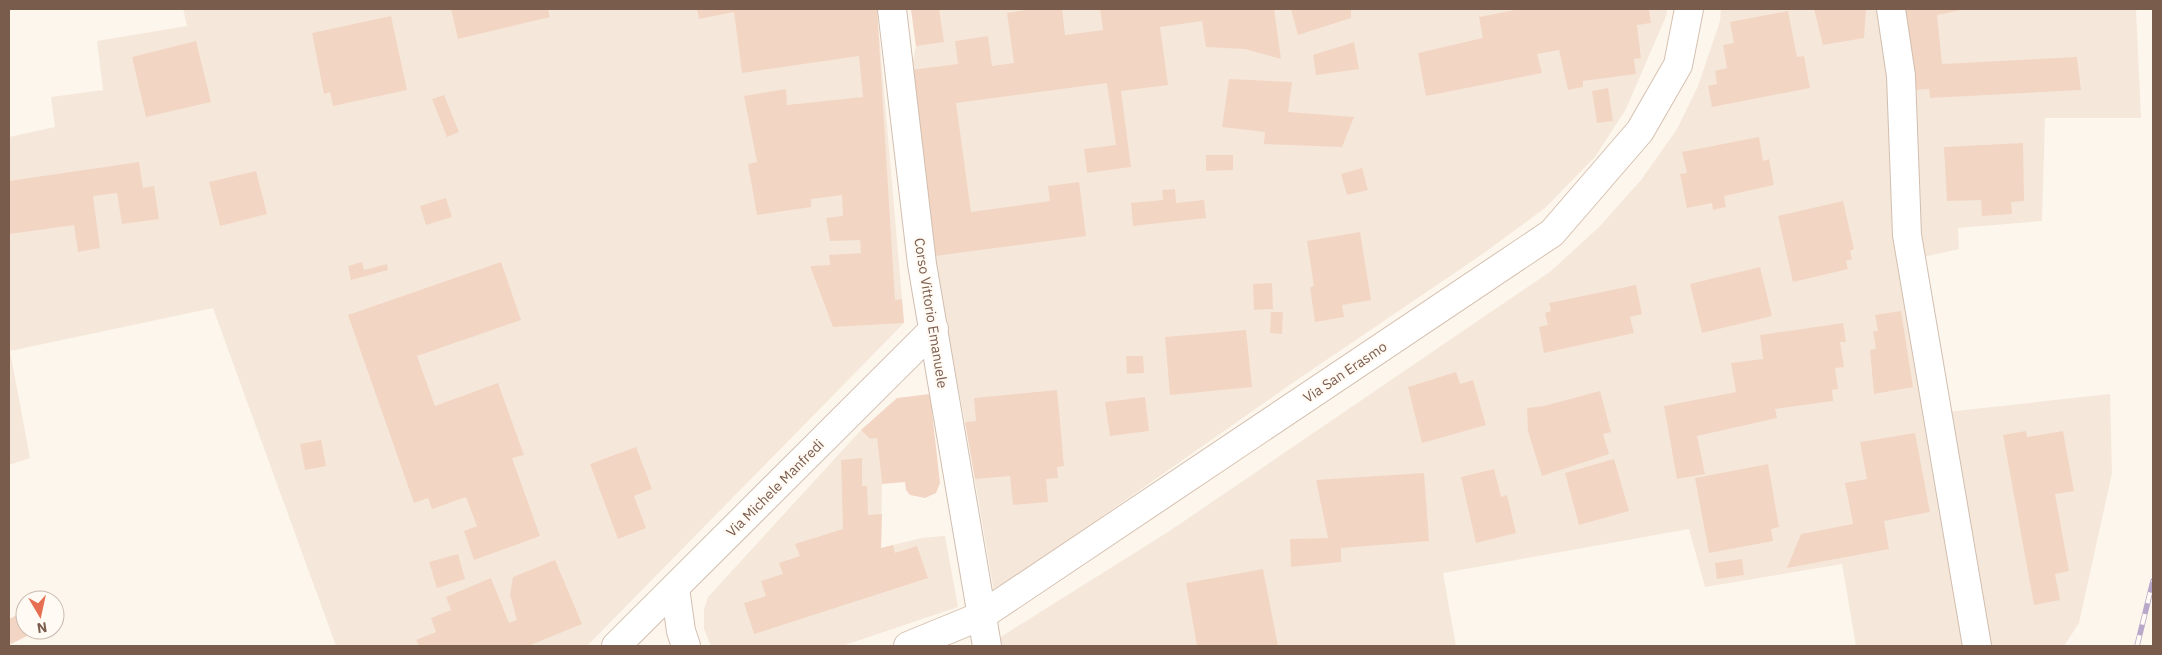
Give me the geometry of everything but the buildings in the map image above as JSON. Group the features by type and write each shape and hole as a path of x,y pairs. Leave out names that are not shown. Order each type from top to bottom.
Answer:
{"street":[{"name":"Corso Vittorio Emanuele","path":"892,9 922,264 987,646"},
{"name":"Via San Erasmo","path":"908,646 982,616 1552,233 1640,132 1678,65 1689,9"},
{"path":"1891,9 1901,76 1907,235 1977,646"},
{"name":"Via Michele Manfredi","path":"616,646 934,330"},
{"path":"675,588 681,631 686,646"}],"shaded area":[{"path":"183,9 877,9 904,323 587,646 336,646 213,308 10,351 30,458 9,465 9,137 55,127 51,97 103,90 97,41 187,26"},
{"path":"911,9 1667,9 1667,14 1626,109 1595,157 1545,208 1484,253 1294,382 994,592 965,422 942,304 911,70 916,46"},
{"path":"1721,9 2136,9 2141,118 2045,118 2042,221 1958,228 1959,249 1923,257 1947,412 2110,394 2112,473 2079,623 2064,646 1856,646 1842,564 1705,587 1689,529 1443,573 1456,646 1001,646 999,638 1168,532 1551,271 1599,227 1641,180 1677,129 1698,86 1720,21"},
{"path":"861,430 870,439 877,438 882,484 881,548 921,538 945,536 958,607 842,646 711,646 704,629 704,609 708,597"}],"railway":[{"path":"2137,646 2153,581"}]}
